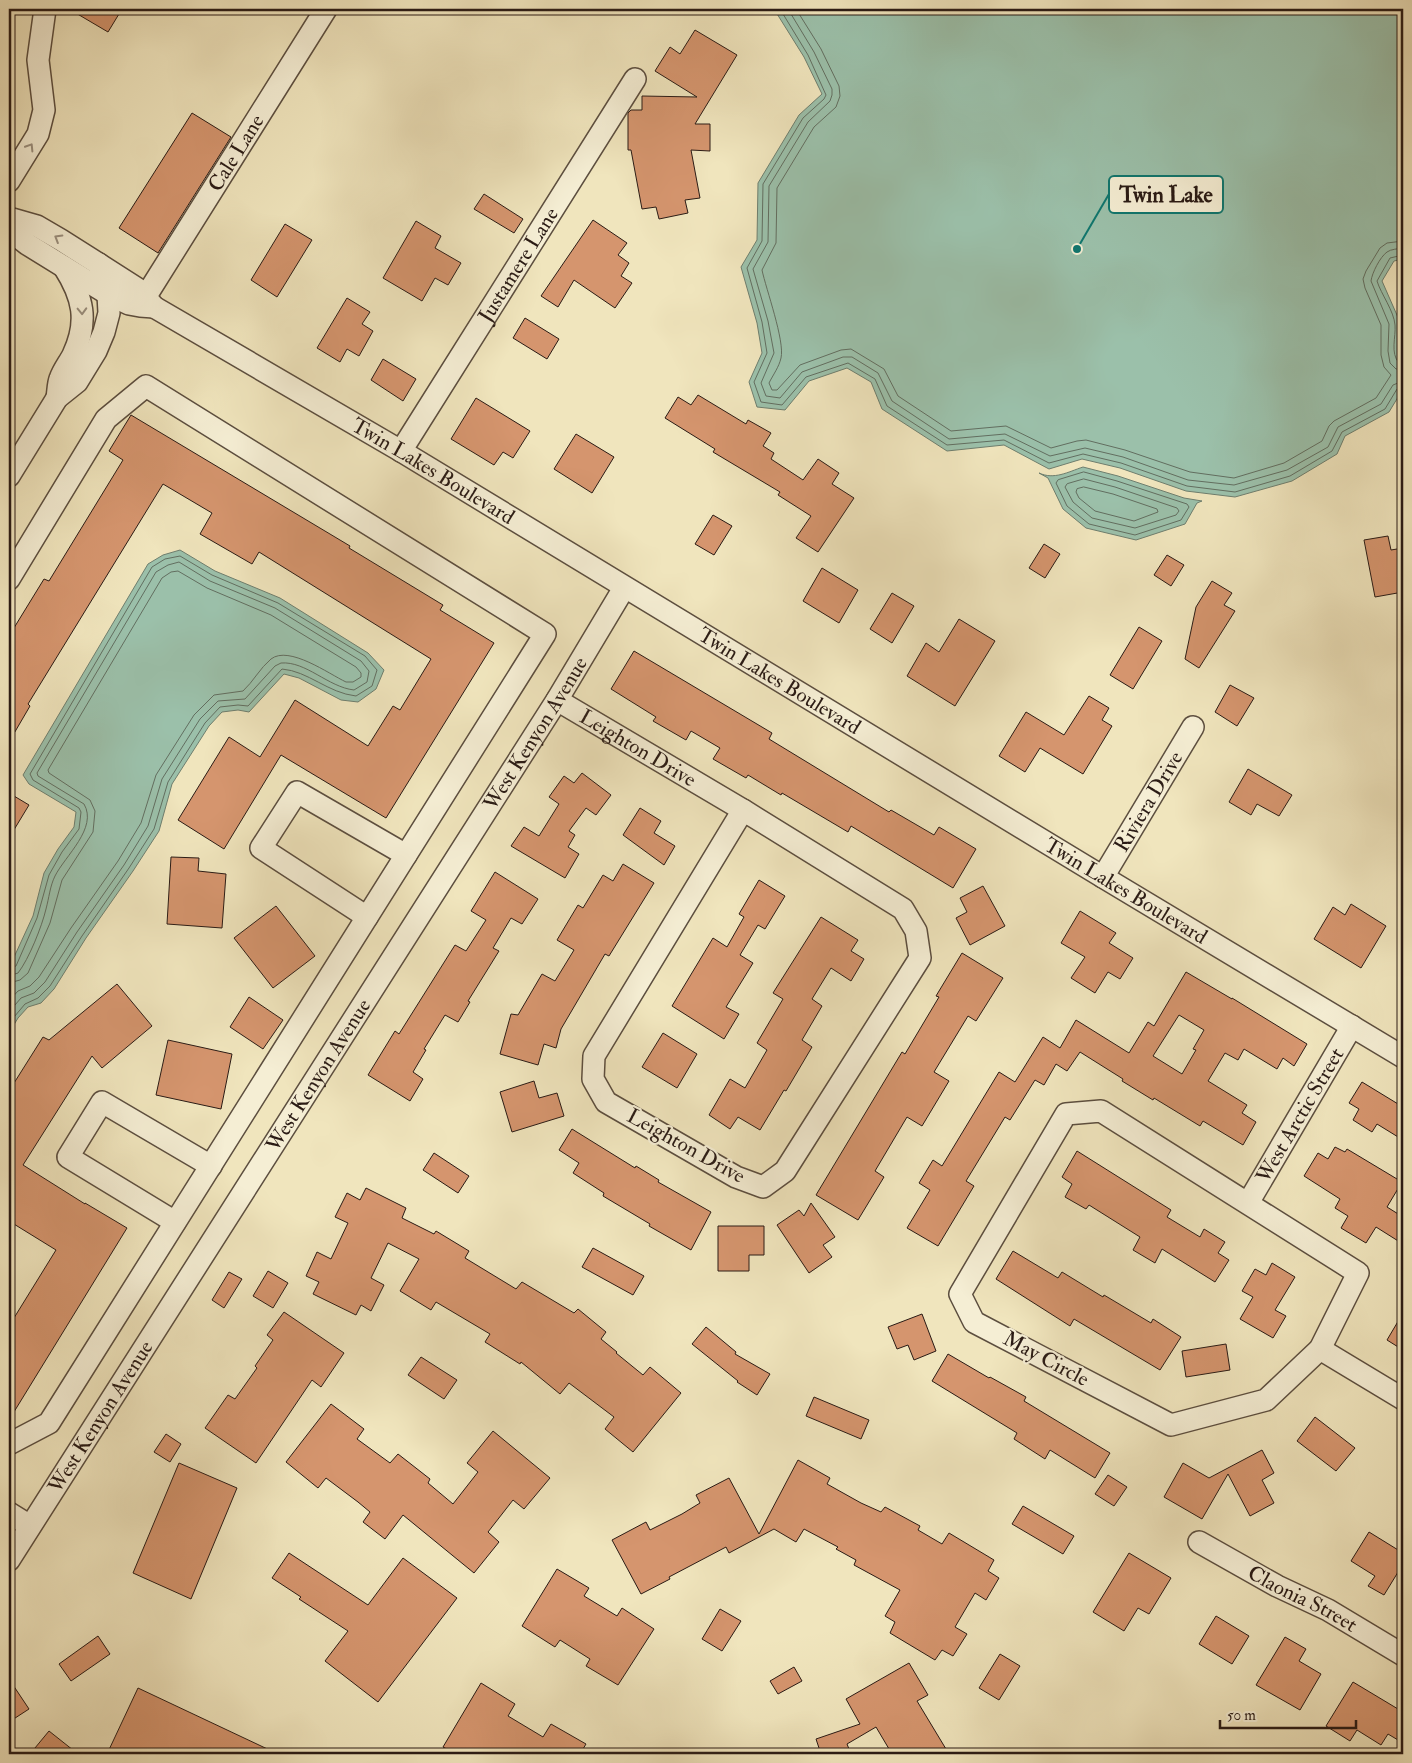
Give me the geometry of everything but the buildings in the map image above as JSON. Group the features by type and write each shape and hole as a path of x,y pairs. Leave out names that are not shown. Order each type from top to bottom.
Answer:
{"street":[{"path":"9,181 38,134 44,110 38,60 45,9"},
{"name":"Cale Lane","path":"150,301 326,9"},
{"name":"Justamere Lane","path":"401,451 635,79"},
{"name":"Twin Lakes Boulevard","path":"9,218 37,226 138,289 150,301 1403,1057"},
{"name":"Twin Lakes Boulevard","path":"9,230 27,244 108,294 129,304 140,306 150,301"},
{"path":"9,476 57,398 77,382 96,351 109,313 108,294 100,264"},
{"path":"57,398 59,380 74,354 82,317 82,303 78,290 64,267"},
{"path":"9,579 106,419 146,386 545,634 49,1423 9,1444"},
{"name":"West Kenyon Avenue","path":"9,1560 557,700 624,588"},
{"name":"Leighton Drive","path":"557,700 743,810 903,909 916,931 920,958 785,1171 763,1187 736,1177 606,1102 593,1079 594,1056 743,810"},
{"name":"Riviera Drive","path":"1103,877 1193,727"},
{"path":"367,917 261,848 298,792 406,855"},
{"name":"West Arctic Street","path":"1248,1203 1352,1026"},
{"path":"176,1222 68,1157 102,1102 211,1166"},
{"name":"May Circle","path":"1101,1111 1248,1203 1358,1273 1320,1349 1266,1400 1171,1425 974,1322 960,1294 1066,1114 1101,1111"},
{"path":"1320,1349 1403,1399"},
{"path":"9,1513 30,1526"},
{"name":"Claonia Street","path":"1200,1542 1277,1586 1328,1610 1403,1655"}],"water":[{"path":"774,9 1403,9 1403,259 1394,261 1382,281 1400,322 1399,351 1403,368 1403,389 1389,412 1345,436 1337,454 1292,481 1235,497 1186,491 1120,468 1082,459 1049,469 1004,445 947,451 882,409 871,382 847,368 809,381 785,410 757,407 749,382 762,353 757,323 741,267 757,240 758,183 799,115 822,94 804,57"},
{"path":"1083,467 1118,476 1184,498 1202,501 1197,503 1185,524 1136,540 1086,528 1063,509 1048,478 1039,473 1050,476"},
{"path":"180,550 215,571 280,598 368,653 384,670 376,689 358,702 341,700 299,678 284,674 249,712 238,710 222,712 209,726 172,784 159,831 133,871 86,938 54,989 41,1003 28,1007 18,1018 9,1033 9,968 33,916 44,873 74,827 76,812 29,784 23,775 148,564 163,555"}],"place":[{"name":"Twin Lake","path":"1077,249"}]}
